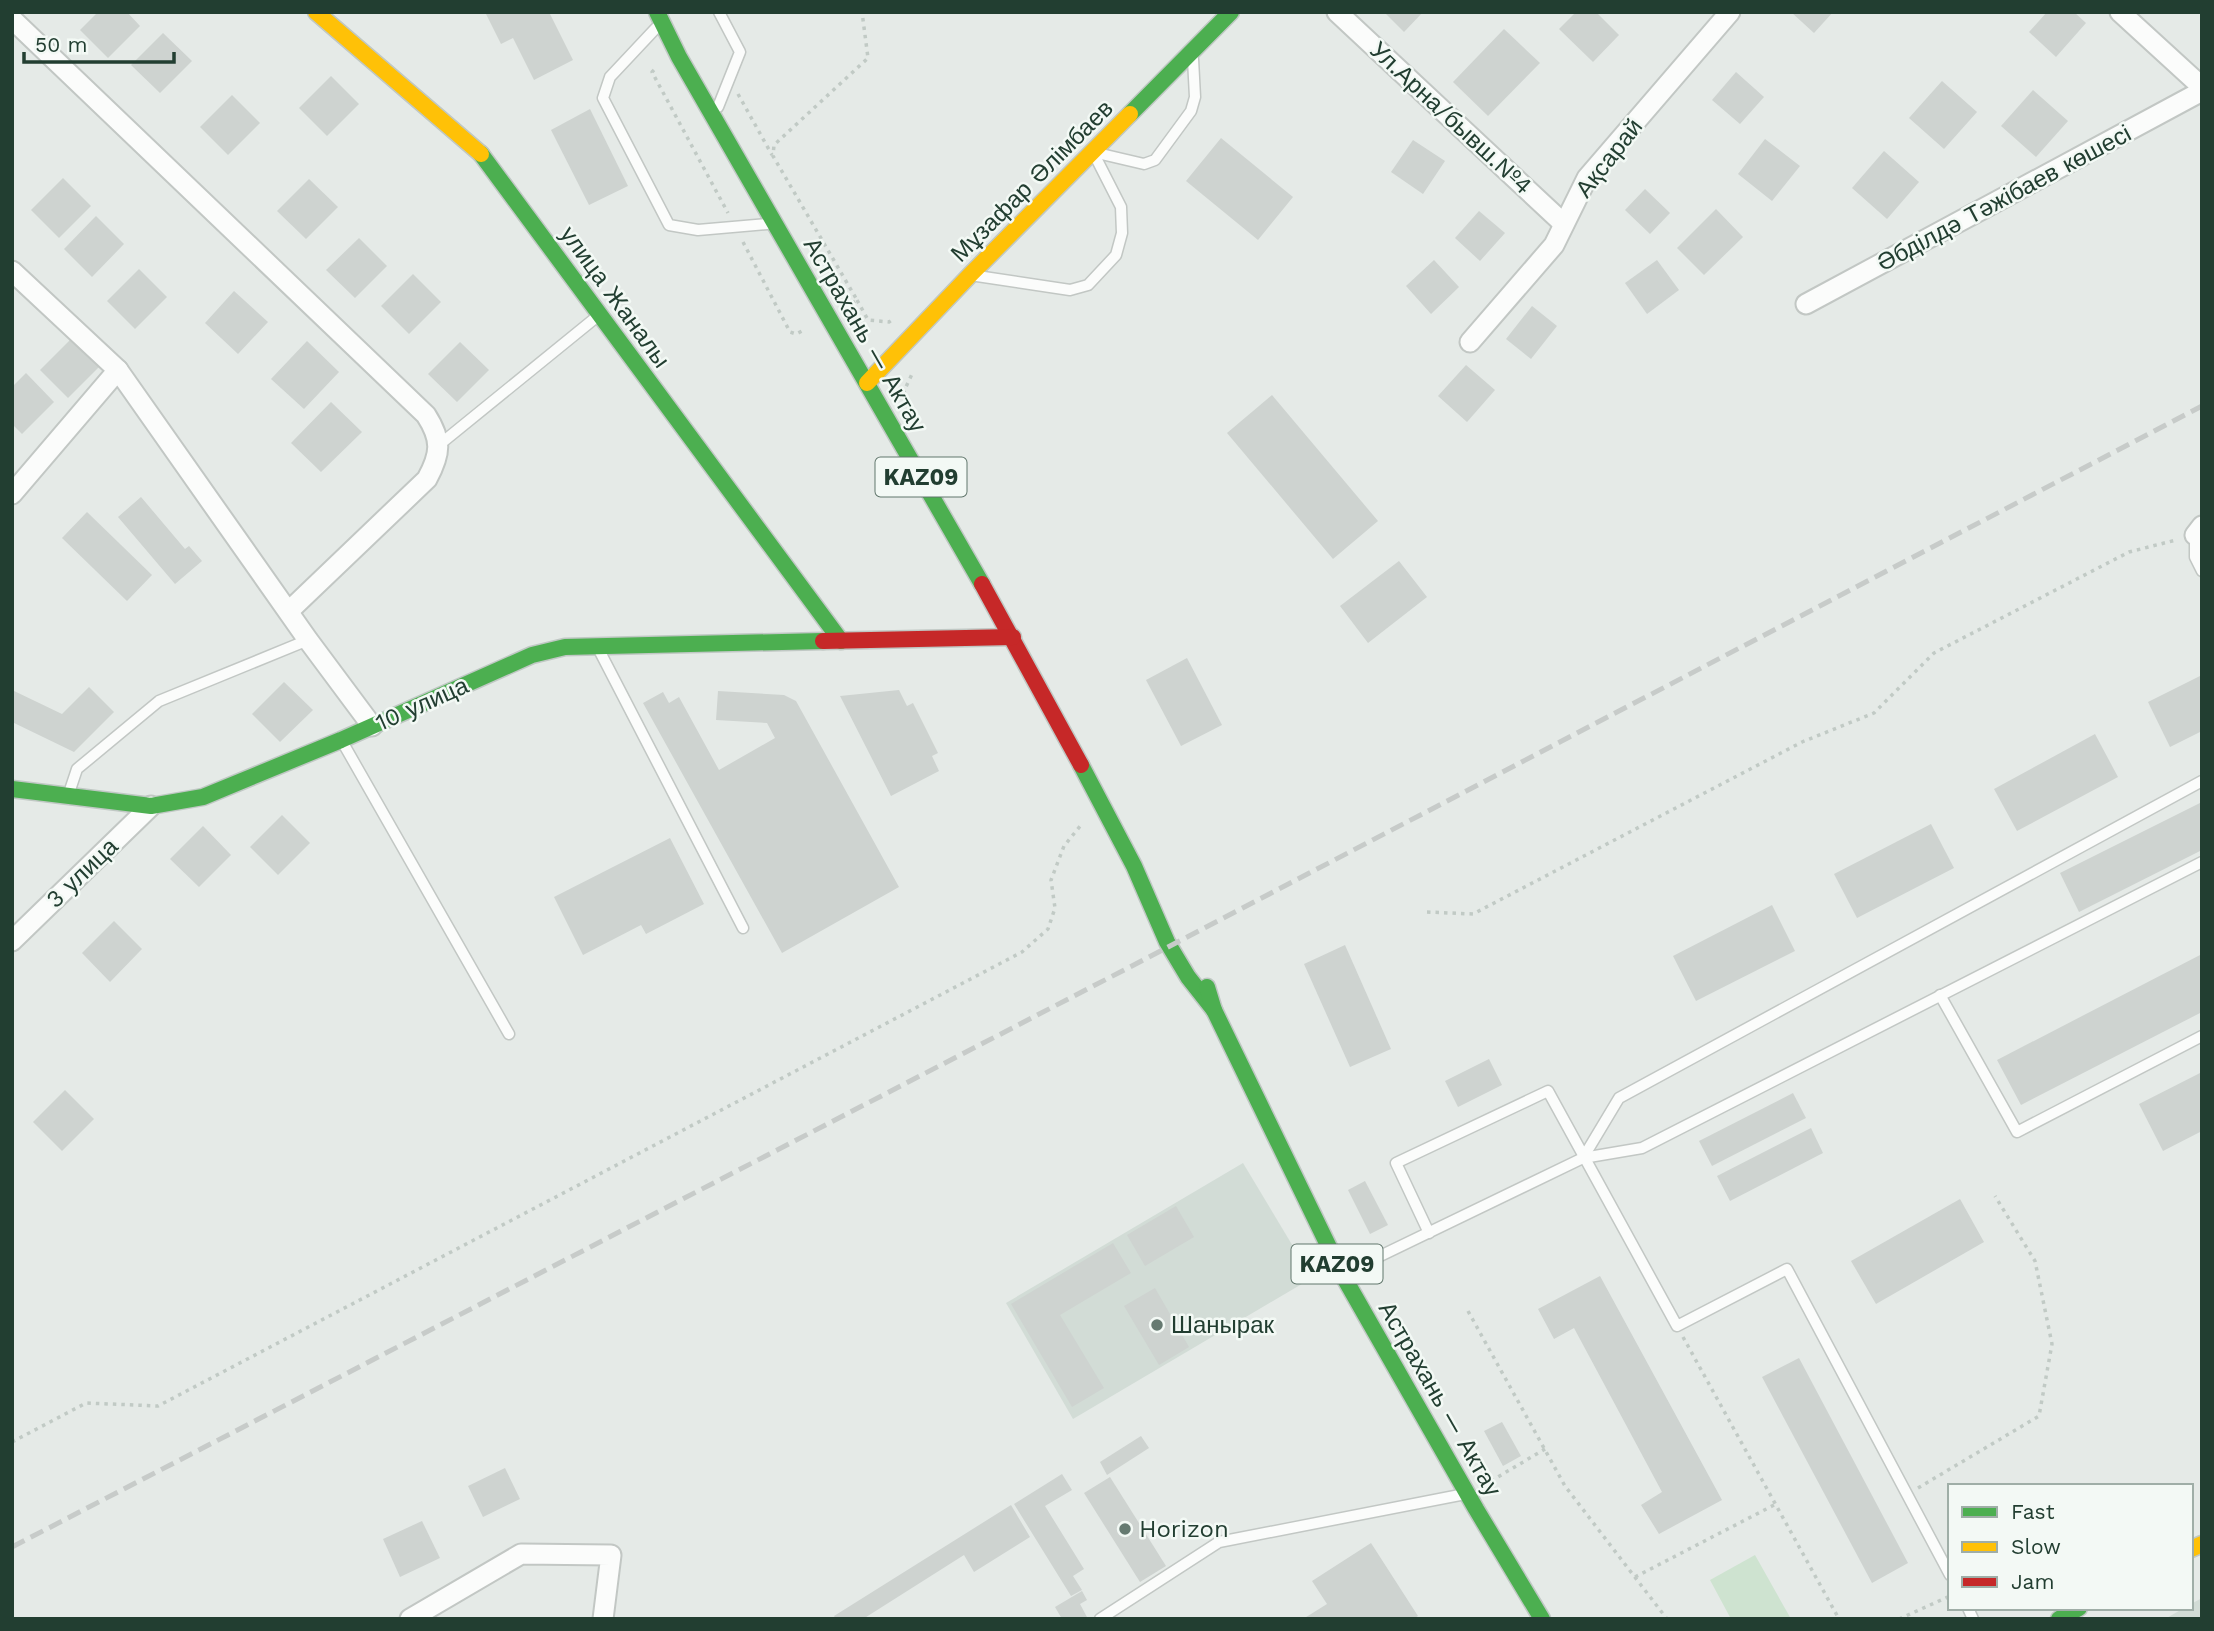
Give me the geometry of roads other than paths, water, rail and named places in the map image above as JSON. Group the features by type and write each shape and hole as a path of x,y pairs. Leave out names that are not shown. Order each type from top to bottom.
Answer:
{"main road":[{"name":"улица Жаналы","path":"316,12 479,151 841,642"},
{"name":"Мұзафар Әлімбаев","path":"867,383 970,275 1231,12"},
{"name":"Астрахань — Актау","path":"659,17 774,224 1013,637 1134,866 1149,905 1189,983 1214,1010"},
{"name":"10 улица","path":"12,789 152,806 203,797 341,740 532,655 565,647 1013,637"},
{"name":"Астрахань — Актау","path":"1134,866 1161,898 1178,925"},
{"name":"Астрахань — Актау","path":"1194,955 1204,976 1214,1010 1342,1274 1542,1619"},
{"path":"1476,1509 1494,1570"},
{"path":"2059,1619 2075,1610"}],"street":[{"name":"Ул.Арна/бывш.№4","path":"1337,12 1564,223"},
{"name":"Ақсарай","path":"1470,342 1554,244 1587,178 1730,12"},
{"path":"2120,12 2202,89"},
{"path":"12,19 426,415 435,429 439,445 436,463 427,479 289,611"},
{"name":"Әбділдә Тәжібаев көшесі","path":"1806,304 2202,89"},
{"path":"12,271 118,370 308,640 372,726"},
{"path":"12,494 118,370"},
{"name":"3 улица","path":"12,941 152,806"},
{"path":"410,1619 521,1554 611,1555 603,1619"}],"lane":[{"path":"714,117 740,52 719,12"},
{"path":"659,17 610,77 603,98 669,225 698,230 774,224"},
{"path":"1093,152 1144,164 1156,160 1191,111 1195,97 1192,51"},
{"path":"970,275 1070,290 1088,285 1116,255 1122,233 1121,206 1093,152"},
{"path":"439,445 599,314"},
{"path":"2198,531 2195,557 2202,571"},
{"path":"68,796 77,769 159,701 308,640"},
{"path":"597,646 743,928"},
{"path":"341,740 509,1034"},
{"path":"1583,1158 1619,1098 2202,781"},
{"path":"1342,1274 1583,1158 1642,1148 2202,862"},
{"path":"1940,995 2017,1132 2202,1036"},
{"path":"1429,1233 1396,1163 1548,1091 1677,1326 1787,1269 1948,1571"},
{"path":"1101,1619 1220,1542 1468,1494"}],"railway":[{"path":"12,1547 1126,969 2202,406"}],"place":[{"name":"Шанырак","path":"1157,1325"},
{"name":"Horizon","path":"1125,1529"}]}
